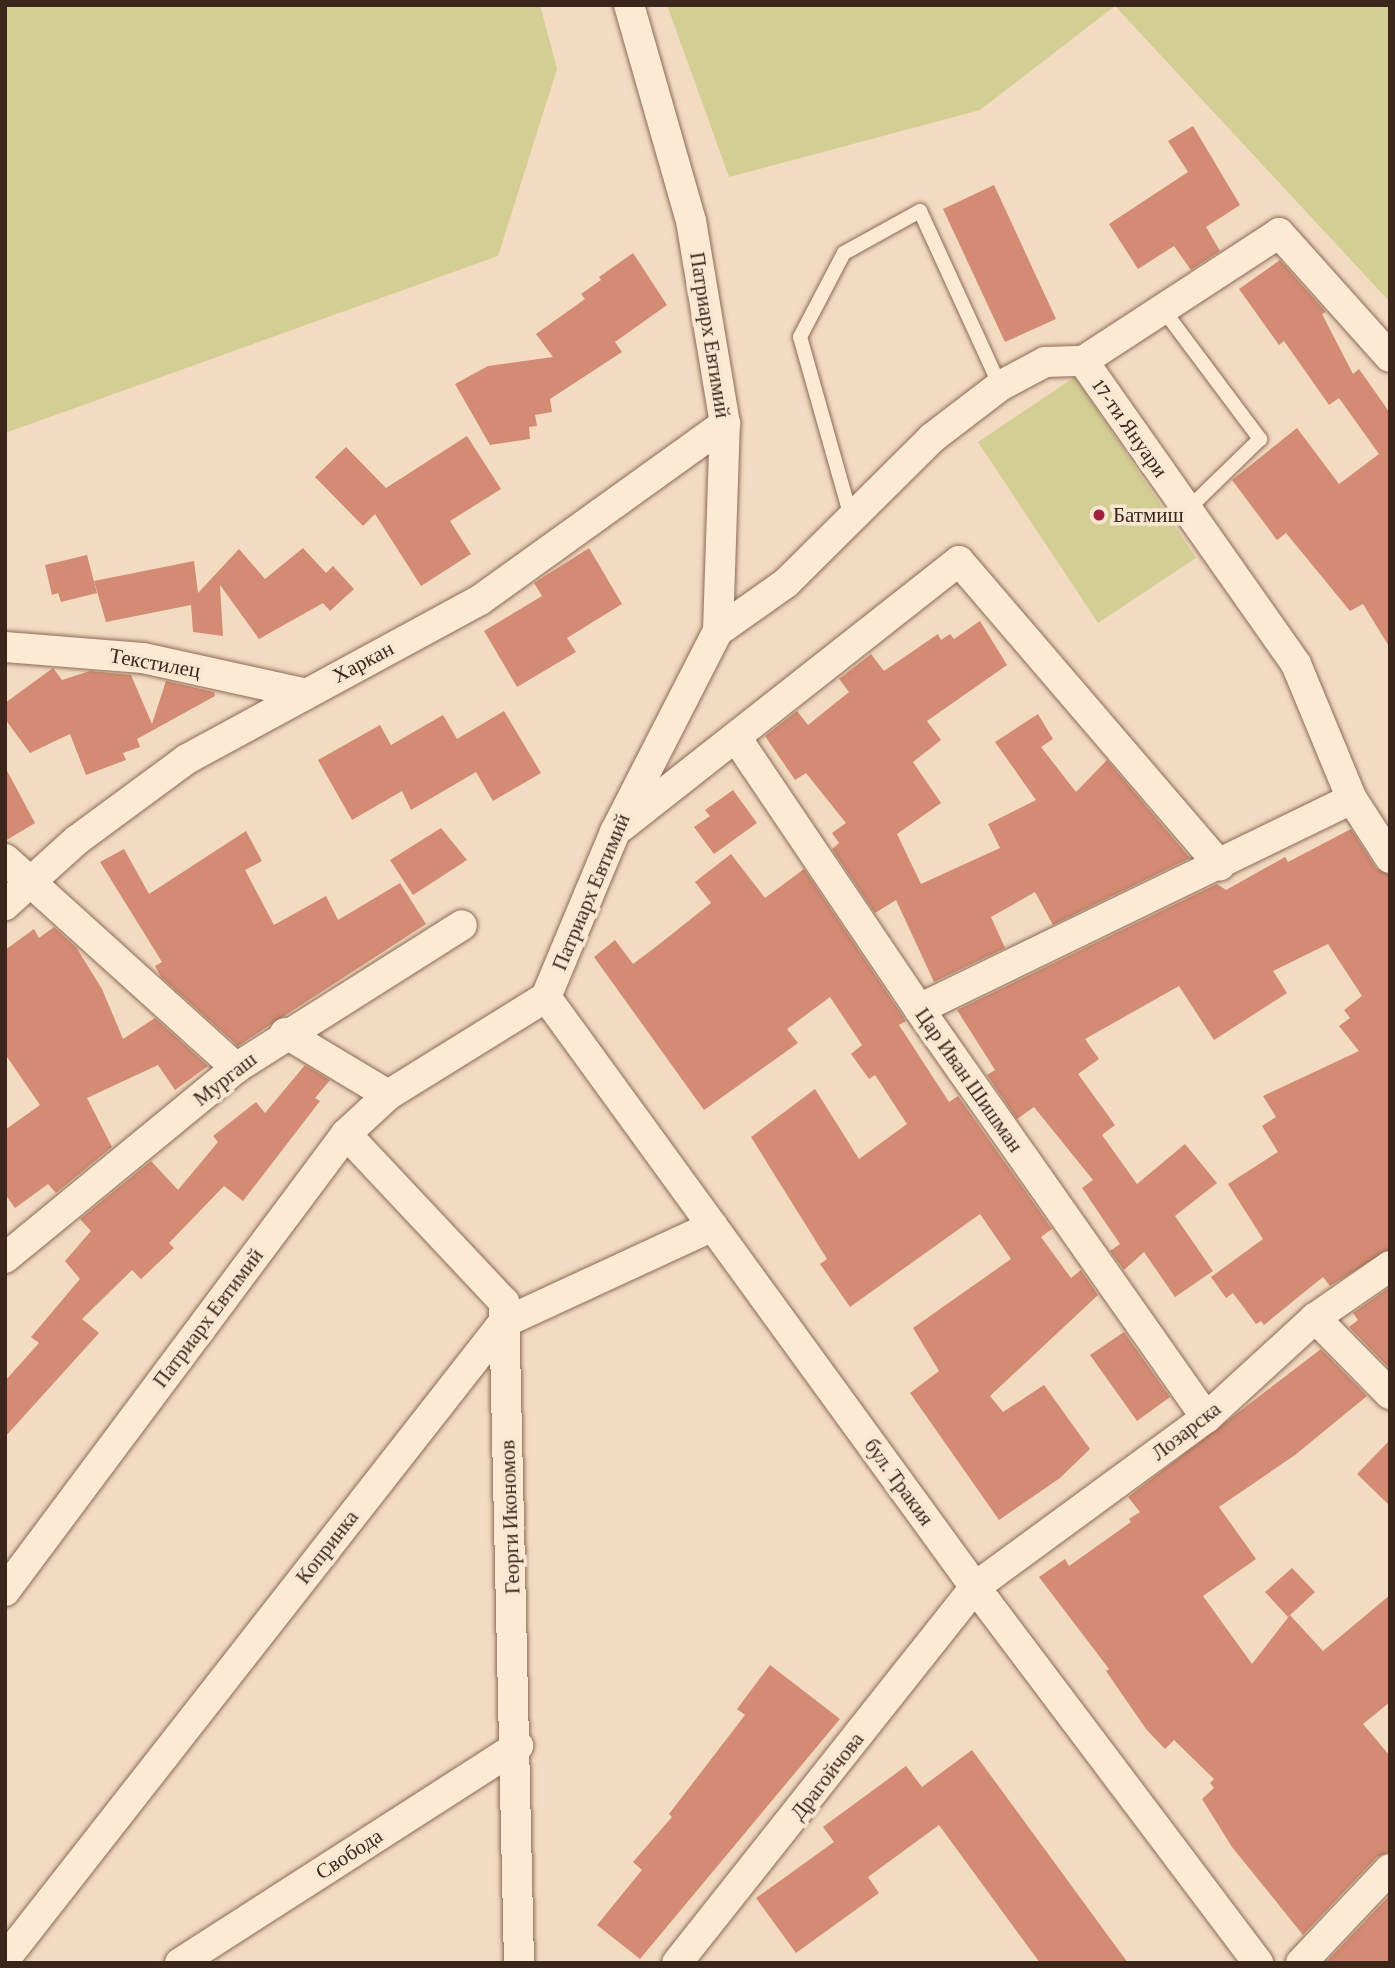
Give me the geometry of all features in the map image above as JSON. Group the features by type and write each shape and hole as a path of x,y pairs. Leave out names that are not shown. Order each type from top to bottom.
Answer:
{"street":[{"name":"Патриарх Евтимий","path":"5,1591 345,1134 388,1095 546,997 615,832 718,631 725,424 691,221 629,5"},
{"path":"1083,361 1279,233 1390,357"},
{"name":"17-ти Януари","path":"718,631 786,583 932,438 1000,386 1045,362 1083,361 1296,664 1352,799 1390,858"},
{"name":"Харкан","path":"5,905 76,840 187,759 302,693 480,600 725,424"},
{"path":"615,832 959,561 1220,866"},
{"name":"Текстилец","path":"5,647 143,658 302,693"},
{"name":"Цар Иван Шишман","path":"737,738 919,1009 1206,1418"},
{"path":"919,1009 1220,866 1352,799"},
{"path":"5,859 236,1068"},
{"name":"Мургаш","path":"5,1258 236,1068 285,1033 462,925"},
{"name":"бул. Тракия","path":"546,997 975,1587 1258,1963"},
{"path":"285,1033 388,1095"},
{"name":"Георги Икономов","path":"345,1134 504,1302 518,1746 519,1963"},
{"name":"Копринка","path":"12,1956 503,1323 713,1226"},
{"name":"Лозарска","path":"975,1587 1206,1418 1315,1318 1390,1266"},
{"path":"1315,1318 1390,1394"},
{"name":"Драгойчова","path":"677,1963 975,1587"},
{"name":"Свобода","path":"180,1963 518,1746"},
{"path":"1301,1963 1390,1869"}],"lane":[{"path":"851,517 800,337 844,253 920,211 1000,386"},
{"path":"1163,308 1260,439 1187,510"}],"shaded area":[{"path":"5,5 540,5 557,69 498,256 5,433"},
{"path":"667,5 1390,5 1390,302 1115,6 980,110 729,177"},
{"path":"1075,377 1196,558 1098,623 978,442"}],"building":[{"path":"1193,126 1240,205 1206,227 1220,251 1191,270 1174,246 1138,269 1109,224 1188,172 1168,141"},
{"path":"994,185 1056,319 1005,342 943,209"},
{"path":"633,253 667,305 615,342 622,352 550,399 552,412 535,415 537,426 529,427 530,439 490,445 455,384 488,366 553,357 536,334 585,299 581,294 601,280 599,277"},
{"path":"1280,260 1326,312 1322,314 1353,374 1359,369 1390,413 1390,648 1363,604 1350,611 1286,533 1277,540 1232,480 1297,428 1339,484 1379,454 1339,398 1329,405 1284,341 1279,345 1239,289"},
{"path":"467,436 501,489 450,521 471,554 421,586 375,514 363,526 315,477 346,447 386,488"},
{"path":"303,548 326,573 333,566 354,589 330,611 323,603 259,639 220,585 223,636 193,632 191,605 106,622 94,581 194,561 198,593 239,549 265,579"},
{"path":"589,548 622,604 567,638 576,652 517,687 484,631 542,596 534,583"},
{"path":"87,555 97,593 61,602 58,593 52,595 45,565"},
{"path":"980,621 1007,665 927,721 941,740 913,762 941,803 897,834 921,884 1000,848 988,824 1036,800 995,742 1038,714 1053,739 1041,747 1076,792 1107,760 1190,858 1053,925 1035,892 991,917 1005,948 934,982 896,900 875,913 832,849 839,843 832,833 846,823 806,773 795,780 765,736 797,711 808,725 849,692 839,679 871,654 884,671 938,634 941,640 950,634 954,639"},
{"path":"53,668 62,680 90,671 131,675 152,724 166,681 214,692 215,696 137,739 140,747 123,753 126,760 86,775 70,734 30,753 5,719 5,703"},
{"path":"504,711 541,773 493,801 476,772 411,810 402,791 352,820 318,760 380,725 391,745 443,715 457,739"},
{"path":"5,767 35,823 5,841"},
{"path":"733,790 757,823 714,854 694,827 710,816 705,810"},
{"path":"441,828 467,860 413,895 390,860"},
{"path":"1351,829 1376,868 1390,875 1390,1249 1330,1286 1323,1277 1264,1325 1261,1321 1256,1324 1233,1293 1226,1298 1211,1277 1263,1239 1228,1184 1278,1152 1262,1126 1276,1117 1263,1096 1359,1051 1339,1026 1350,1018 1344,1010 1362,996 1328,944 1273,971 1287,993 1214,1040 1179,986 1085,1039 1099,1059 1078,1074 1115,1125 1102,1135 1137,1184 1185,1144 1217,1183 1175,1216 1213,1271 1175,1297 1144,1252 1124,1270 1110,1251 1120,1244 1082,1188 1093,1180 1034,1107 1017,1119 987,1075 995,1070 957,1010 1217,884 1226,890 1285,857 1288,862"},
{"path":"246,831 262,861 245,870 274,925 326,896 338,920 400,883 426,924 238,1046 161,977 155,966 162,962 100,862 124,849 149,894"},
{"path":"731,854 765,898 804,869 906,1021 899,1025 949,1102 958,1096 1052,1229 1041,1237 1071,1278 1081,1270 1098,1295 990,1396 1003,1412 1044,1385 1090,1449 1060,1478 999,1520 910,1393 939,1371 913,1328 1011,1259 980,1214 850,1307 820,1264 827,1259 751,1137 815,1089 859,1159 907,1124 875,1075 869,1079 851,1054 862,1045 830,997 787,1029 798,1043 704,1110 594,957 615,940 633,964 657,946 711,903 695,882"},
{"path":"54,927 76,947 102,989 123,1039 155,1018 208,1066 175,1090 158,1065 87,1098 112,1147 56,1193 48,1184 15,1208 5,1194 5,1130 40,1105 5,1054 5,950 34,929 39,938"},
{"path":"305,1065 330,1080 315,1098 320,1101 243,1201 224,1186 169,1243 174,1248 141,1279 132,1270 82,1319 99,1333 5,1437 5,1381 39,1343 31,1337 80,1279 65,1261 91,1231 80,1219 151,1161 178,1190 218,1142 213,1136 256,1102 265,1113"},
{"path":"1390,1287 1390,1369 1349,1327 1358,1320 1353,1313"},
{"path":"1124,1332 1170,1397 1137,1421 1090,1355"},
{"path":"1321,1349 1367,1396 1295,1455 1219,1507 1256,1559 1203,1596 1252,1664 1290,1615 1323,1651 1390,1595 1390,1702 1363,1724 1390,1756 1390,1852 1377,1857 1303,1935 1232,1847 1202,1799 1214,1788 1210,1783 1214,1779 1174,1740 1165,1749 1146,1729 1106,1671 1109,1669 1039,1577 1065,1559 1069,1566 1131,1522 1129,1519 1140,1512 1128,1497"},
{"path":"1390,1440 1390,1506 1357,1474"},
{"path":"1292,1568 1315,1592 1288,1617 1265,1592"},
{"path":"770,1665 840,1719 640,1959 597,1925 642,1870 633,1862 672,1817 669,1814 745,1715 737,1709"},
{"path":"972,1750 1128,1963 1040,1963 939,1825 868,1877 879,1893 796,1953 756,1898 834,1842 823,1827 906,1766 922,1787"},
{"path":"1390,1895 1390,1963 1327,1963 1326,1962"}],"place":[{"name":"Батмиш","path":"1099,515"}]}
